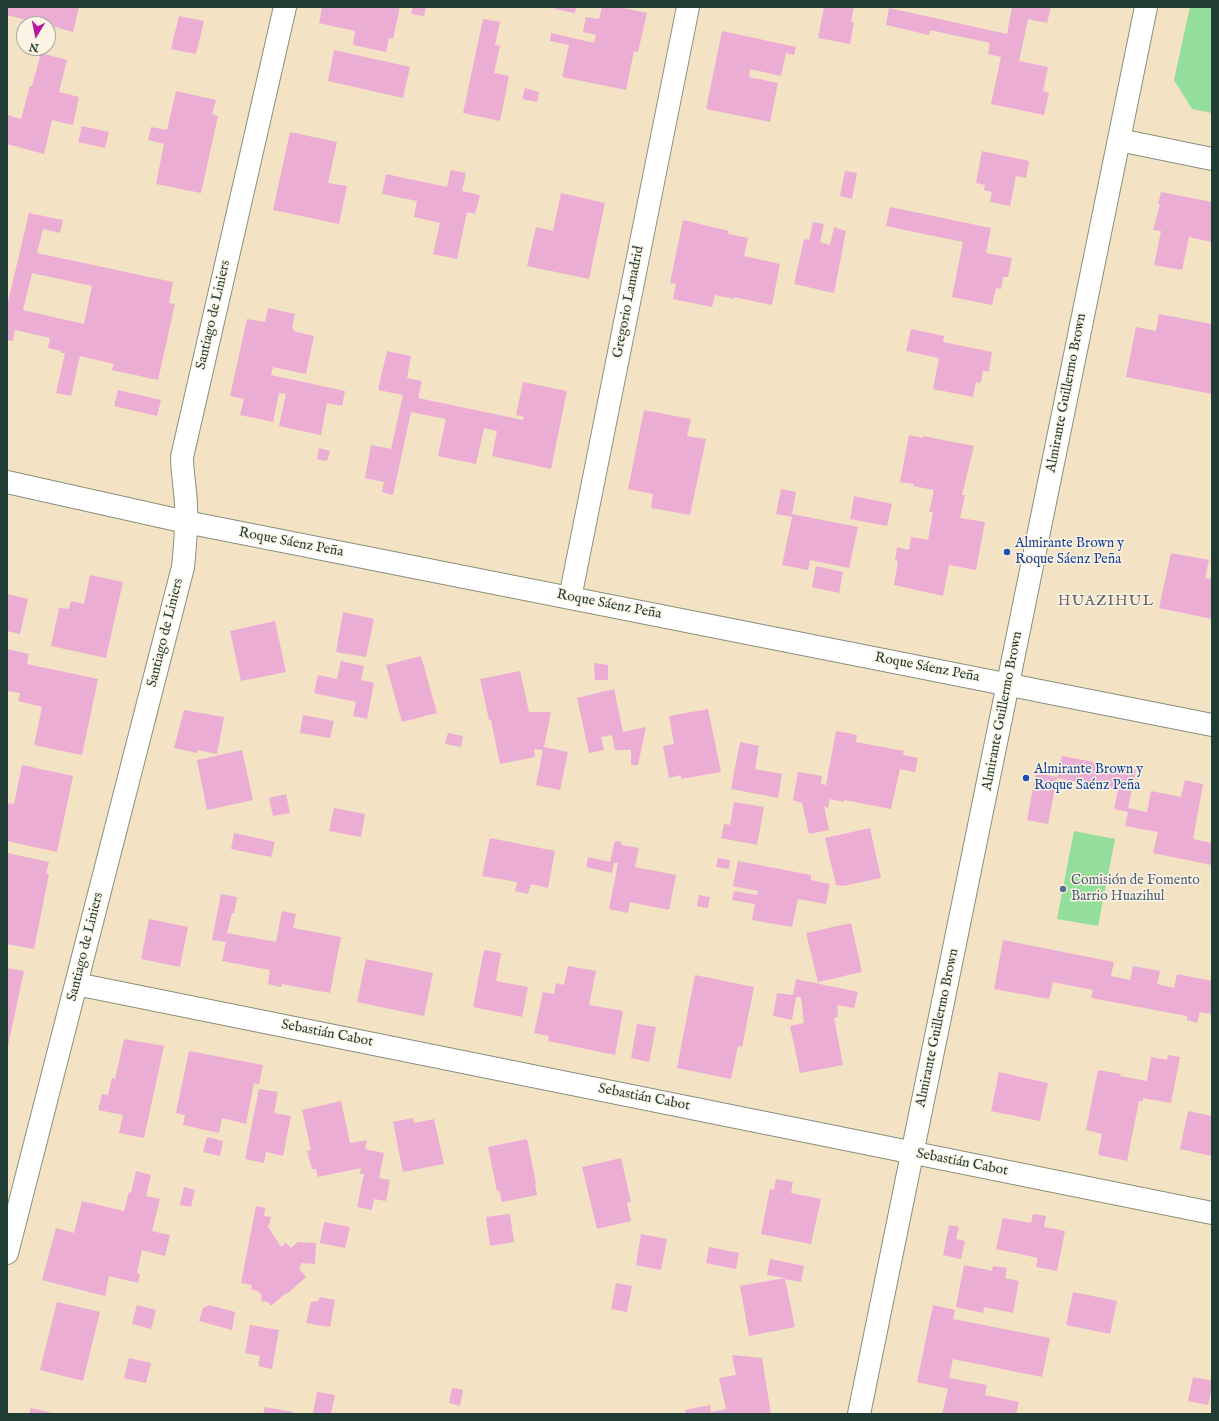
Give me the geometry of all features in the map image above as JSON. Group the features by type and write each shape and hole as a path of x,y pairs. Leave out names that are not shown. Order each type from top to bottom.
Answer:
{"street":[{"name":"Santiago de Liniers","path":"7,1253 183,567 186,506 182,457 284,7"},
{"name":"Gregorio Lamadrid","path":"570,598 688,7"},
{"name":"Almirante Guillermo Brown","path":"859,1414 1146,7"},
{"path":"1119,140 1212,159"},
{"name":"Roque Sáenz Peña","path":"7,482 186,522 1212,725"},
{"name":"Sebastián Cabot","path":"76,984 1212,1213"}],"green space":[{"path":"1190,7 1212,7 1212,113 1192,109 1174,80"},
{"path":"1074,831 1115,839 1098,926 1057,919"}],"building":[{"path":"7,7 79,7 73,32 56,27 56,16 16,16 16,17 7,15"},
{"path":"322,7 400,7 393,39 389,38 386,52 353,45 355,31 319,23"},
{"path":"413,7 426,7 424,16 411,14"},
{"path":"555,7 576,7 575,13 555,9"},
{"path":"602,7 618,7 647,13 638,52 634,51 626,90 562,77 569,45 550,41 551,33 594,43 596,35 583,32 586,17 599,19"},
{"path":"824,7 854,7 851,22 854,23 850,44 818,38"},
{"path":"1012,7 1051,7 1047,23 1028,19 1019,61 1048,67 1043,91 1049,93 1044,115 991,104 1001,57 988,54 990,43 930,30 929,35 886,25 889,8 1007,34"},
{"path":"179,16 204,21 196,54 171,49"},
{"path":"483,19 500,22 495,45 500,46 494,73 509,76 500,121 463,113"},
{"path":"722,31 796,47 794,55 786,53 781,76 750,69 749,77 778,83 770,122 706,109"},
{"path":"334,50 410,67 403,98 328,81"},
{"path":"40,56 52,56 67,60 59,92 79,97 73,125 52,120 44,154 7,144 7,115 21,119 30,86 32,86"},
{"path":"525,88 539,92 537,102 522,99"},
{"path":"176,91 216,100 212,114 218,116 201,193 156,184 164,144 148,140 151,127 167,130"},
{"path":"82,126 109,132 105,148 78,142"},
{"path":"290,132 337,142 328,183 347,186 339,224 273,210"},
{"path":"982,151 1029,161 1026,178 1016,176 1010,206 990,202 992,192 984,190 985,185 976,183"},
{"path":"451,170 466,173 462,191 480,195 475,214 467,212 457,259 433,254 440,223 414,217 417,201 382,194 386,174 447,187"},
{"path":"845,171 857,173 852,199 840,196"},
{"path":"1161,192 1212,202 1212,242 1189,237 1182,270 1154,265 1161,231 1153,230 1160,204 1158,204"},
{"path":"561,193 605,203 589,279 527,266 536,227 553,231"},
{"path":"890,207 991,228 986,253 1012,258 1008,277 1003,277 1001,289 996,288 992,305 952,297 963,242 886,226"},
{"path":"29,213 63,220 60,233 43,229 37,253 173,282 169,303 175,304 158,380 112,370 114,364 80,356 71,396 56,393 65,353 48,348 50,338 15,330 13,341 7,340 7,306","holes":["32,273 92,286 84,324 23,310"]},
{"path":"683,220 729,231 728,234 748,238 744,256 780,264 772,305 734,297 734,299 715,295 712,307 673,299 676,284 670,283"},
{"path":"813,222 824,224 820,242 830,245 834,227 846,231 834,293 794,284 804,239 809,240"},
{"path":"268,308 295,314 292,328 294,329 293,331 314,336 306,374 273,367 271,375 345,391 342,406 327,403 321,435 279,426 286,394 279,393 273,422 240,415 244,399 230,396 247,319 265,322"},
{"path":"1159,314 1212,324 1212,394 1126,377 1136,327 1156,331"},
{"path":"911,329 944,336 943,342 992,352 989,372 983,370 981,383 976,382 973,397 933,389 939,358 906,351"},
{"path":"387,351 411,356 407,378 422,381 418,398 523,420 524,417 516,415 523,382 567,391 551,469 492,456 497,431 484,428 476,464 438,456 446,419 411,412 393,495 382,492 384,482 365,478 371,445 391,449 403,395 378,390"},
{"path":"118,390 161,400 157,416 114,406"},
{"path":"644,410 691,419 687,436 706,439 690,515 651,508 653,494 628,489"},
{"path":"909,435 923,438 923,436 974,446 962,495 965,495 960,518 985,522 976,570 949,565 943,596 894,585 898,561 895,560 897,547 909,550 911,537 928,540 933,512 929,512 934,490 913,486 914,484 900,482"},
{"path":"319,448 330,451 327,461 317,459"},
{"path":"781,489 796,492 792,514 858,527 849,568 810,560 808,570 782,565 792,517 776,514"},
{"path":"854,496 892,504 887,526 850,519"},
{"path":"1171,553 1209,560 1205,578 1212,579 1212,619 1159,608"},
{"path":"816,566 843,572 839,593 812,587"},
{"path":"90,575 123,582 106,658 51,646 59,608 69,609 71,601 84,604"},
{"path":"7,594 28,599 20,634 7,631"},
{"path":"343,612 374,619 366,657 336,652"},
{"path":"275,621 286,672 241,681 230,631"},
{"path":"7,649 29,654 27,664 98,679 82,755 34,745 42,707 18,701 20,693 7,691"},
{"path":"421,656 437,713 402,722 386,665"},
{"path":"341,661 364,666 361,680 374,683 367,719 353,716 356,702 314,693 318,675 337,679"},
{"path":"594,663 608,665 608,680 595,680"},
{"path":"520,671 529,712 551,712 544,747 568,752 560,790 536,785 543,750 534,749 535,757 500,764 491,720 489,720 480,679"},
{"path":"614,689 623,732 646,727 638,765 631,765 631,750 615,750 612,735 601,737 604,750 589,753 577,698"},
{"path":"708,709 721,772 681,779 681,775 669,778 663,746 674,744 669,716"},
{"path":"184,710 224,717 217,754 198,750 197,753 174,748"},
{"path":"303,715 334,721 330,738 300,733"},
{"path":"836,731 857,735 856,742 904,751 903,755 918,758 915,772 900,769 891,809 844,800 844,802 830,799 828,808 824,806 829,830 809,834 802,803 793,800 798,772 822,776 821,784 826,785"},
{"path":"448,733 463,736 461,747 445,744"},
{"path":"740,742 759,746 755,769 782,774 778,798 731,789"},
{"path":"242,750 253,800 207,810 197,760"},
{"path":"1062,756 1136,770 1128,808 1147,812 1151,791 1181,797 1185,780 1203,784 1193,839 1212,843 1212,865 1153,853 1158,832 1125,826 1128,812 1114,809 1118,790 1057,778 1048,824 1027,820 1036,773 1057,777"},
{"path":"22,765 73,776 57,852 7,841 7,803 14,804"},
{"path":"286,794 290,813 273,816 269,798"},
{"path":"734,802 764,807 757,845 721,838 724,824 730,825"},
{"path":"334,808 365,814 361,837 329,831"},
{"path":"870,828 881,878 843,886 836,885 825,838"},
{"path":"234,833 275,842 271,857 231,849"},
{"path":"490,838 555,851 548,888 531,884 528,894 515,891 517,882 482,876"},
{"path":"615,841 622,842 621,845 639,848 635,867 676,875 669,910 630,902 628,913 609,909 618,863 614,863 612,873 586,867 588,857 610,862"},
{"path":"7,853 49,862 46,873 49,874 34,949 7,944"},
{"path":"718,858 730,860 729,869 716,867"},
{"path":"738,861 811,875 811,880 830,884 826,904 798,899 792,927 752,920 755,904 732,900 734,891 757,895 758,891 733,886"},
{"path":"221,894 237,897 234,913 232,913 227,933 276,942 282,911 296,914 293,928 341,937 330,993 282,984 281,987 268,984 270,970 222,961 226,942 212,940"},
{"path":"699,895 710,897 708,908 697,906"},
{"path":"149,919 188,927 180,967 141,959"},
{"path":"851,923 862,972 818,982 806,933"},
{"path":"1003,940 1114,962 1111,976 1130,980 1133,966 1160,971 1157,984 1174,988 1177,974 1212,981 1212,1014 1200,1012 1197,1023 1187,1020 1187,1016 1091,998 1093,990 1053,982 1049,999 994,989"},
{"path":"484,950 501,953 496,981 528,987 522,1017 473,1007"},
{"path":"366,959 433,973 424,1016 357,1002"},
{"path":"568,966 596,971 589,1005 623,1011 615,1055 548,1041 549,1036 534,1033 543,992 554,994 556,983 564,985"},
{"path":"7,968 24,971 8,1046 7,1046"},
{"path":"695,975 754,987 742,1047 738,1046 731,1079 677,1068"},
{"path":"796,979 858,992 854,1008 837,1005 838,1017 834,1018 843,1065 800,1073 790,1026 804,1023 801,997 796,997 792,1020 773,1016 777,993 793,995"},
{"path":"637,1024 656,1027 649,1062 631,1058"},
{"path":"124,1039 164,1046 144,1138 119,1133 123,1115 98,1110 102,1094 108,1095 112,1078 115,1079"},
{"path":"189,1051 263,1065 259,1084 254,1083 246,1124 222,1118 219,1133 183,1125 185,1115 176,1113"},
{"path":"1168,1055 1180,1057 1171,1103 1143,1098 1143,1101 1139,1101 1127,1161 1098,1155 1102,1134 1086,1130 1098,1070 1147,1081 1151,1057 1167,1060"},
{"path":"999,1072 1048,1083 1040,1121 991,1111"},
{"path":"259,1089 278,1092 274,1113 291,1116 283,1156 266,1152 264,1163 245,1159"},
{"path":"341,1101 350,1143 367,1140 365,1149 384,1153 379,1178 390,1180 386,1201 374,1199 372,1210 357,1207 364,1174 360,1174 361,1168 318,1177 316,1169 312,1169 307,1151 311,1150 302,1110"},
{"path":"1188,1111 1212,1116 1212,1156 1180,1149"},
{"path":"413,1118 414,1123 434,1119 444,1164 403,1172 393,1122"},
{"path":"207,1137 223,1141 220,1156 203,1152"},
{"path":"527,1139 537,1195 502,1202 499,1190 497,1191 488,1147"},
{"path":"621,1158 631,1202 627,1203 631,1221 597,1229 582,1167"},
{"path":"136,1171 151,1175 146,1196 160,1199 152,1231 170,1235 165,1256 142,1250 137,1273 140,1274 138,1283 109,1276 105,1296 42,1280 56,1228 74,1233 82,1201 124,1211 129,1192 131,1193"},
{"path":"776,1179 793,1182 791,1193 821,1199 811,1244 761,1234 770,1189 774,1190"},
{"path":"184,1187 195,1190 191,1207 180,1205"},
{"path":"256,1206 265,1208 264,1216 271,1217 269,1225 267,1225 281,1247 286,1243 291,1248 298,1242 316,1243 315,1264 302,1263 299,1268 306,1277 271,1306 268,1302 261,1301 262,1295 258,1291 251,1289 252,1285 241,1283"},
{"path":"510,1214 514,1242 490,1246 486,1217"},
{"path":"1033,1214 1046,1216 1044,1227 1065,1231 1057,1271 1036,1267 1038,1258 996,1249 1003,1218 1031,1223"},
{"path":"324,1222 350,1227 345,1248 320,1243"},
{"path":"949,1225 959,1227 956,1239 965,1241 961,1259 943,1255"},
{"path":"641,1234 667,1239 661,1270 636,1265"},
{"path":"709,1247 739,1253 736,1269 706,1263"},
{"path":"770,1259 804,1266 801,1282 785,1279 795,1327 749,1336 740,1286 785,1278 767,1275"},
{"path":"964,1265 992,1271 993,1266 1007,1268 1005,1278 1019,1281 1013,1313 984,1307 983,1313 956,1307"},
{"path":"616,1283 632,1286 627,1312 611,1309"},
{"path":"1073,1292 1117,1301 1110,1334 1066,1325"},
{"path":"320,1297 335,1300 330,1327 306,1323 311,1302 318,1301"},
{"path":"57,1302 100,1312 83,1381 40,1370"},
{"path":"137,1305 156,1310 151,1329 132,1324"},
{"path":"209,1305 235,1312 232,1330 199,1321 203,1308"},
{"path":"933,1305 955,1310 953,1319 1050,1338 1042,1377 953,1359 949,1378 987,1385 985,1395 1019,1402 1016,1414 942,1414 948,1389 917,1382"},
{"path":"250,1325 279,1330 272,1369 258,1366 260,1356 245,1353"},
{"path":"732,1355 762,1358 771,1414 685,1414 685,1410 710,1405 711,1412 726,1409 719,1378 736,1375"},
{"path":"129,1358 151,1363 146,1383 124,1378"},
{"path":"1193,1377 1212,1381 1208,1405 1188,1401"},
{"path":"452,1388 463,1390 460,1406 449,1403"},
{"path":"317,1392 335,1395 331,1414 313,1414"},
{"path":"265,1407 293,1412 293,1414 263,1414"},
{"path":"31,1408 53,1413 53,1414 29,1414"}],"place":[{"name":"Almirante Brown y Roque Sáenz Peña","path":"1007,552"},
{"name":"Almirante Brown y Roque Saénz Peña","path":"1026,778"},
{"name":"Comisión de Fomento Barrio Huazihul","path":"1063,889"}],"district":[{"name":"HUAZIHUL","path":"1106,602"}]}
